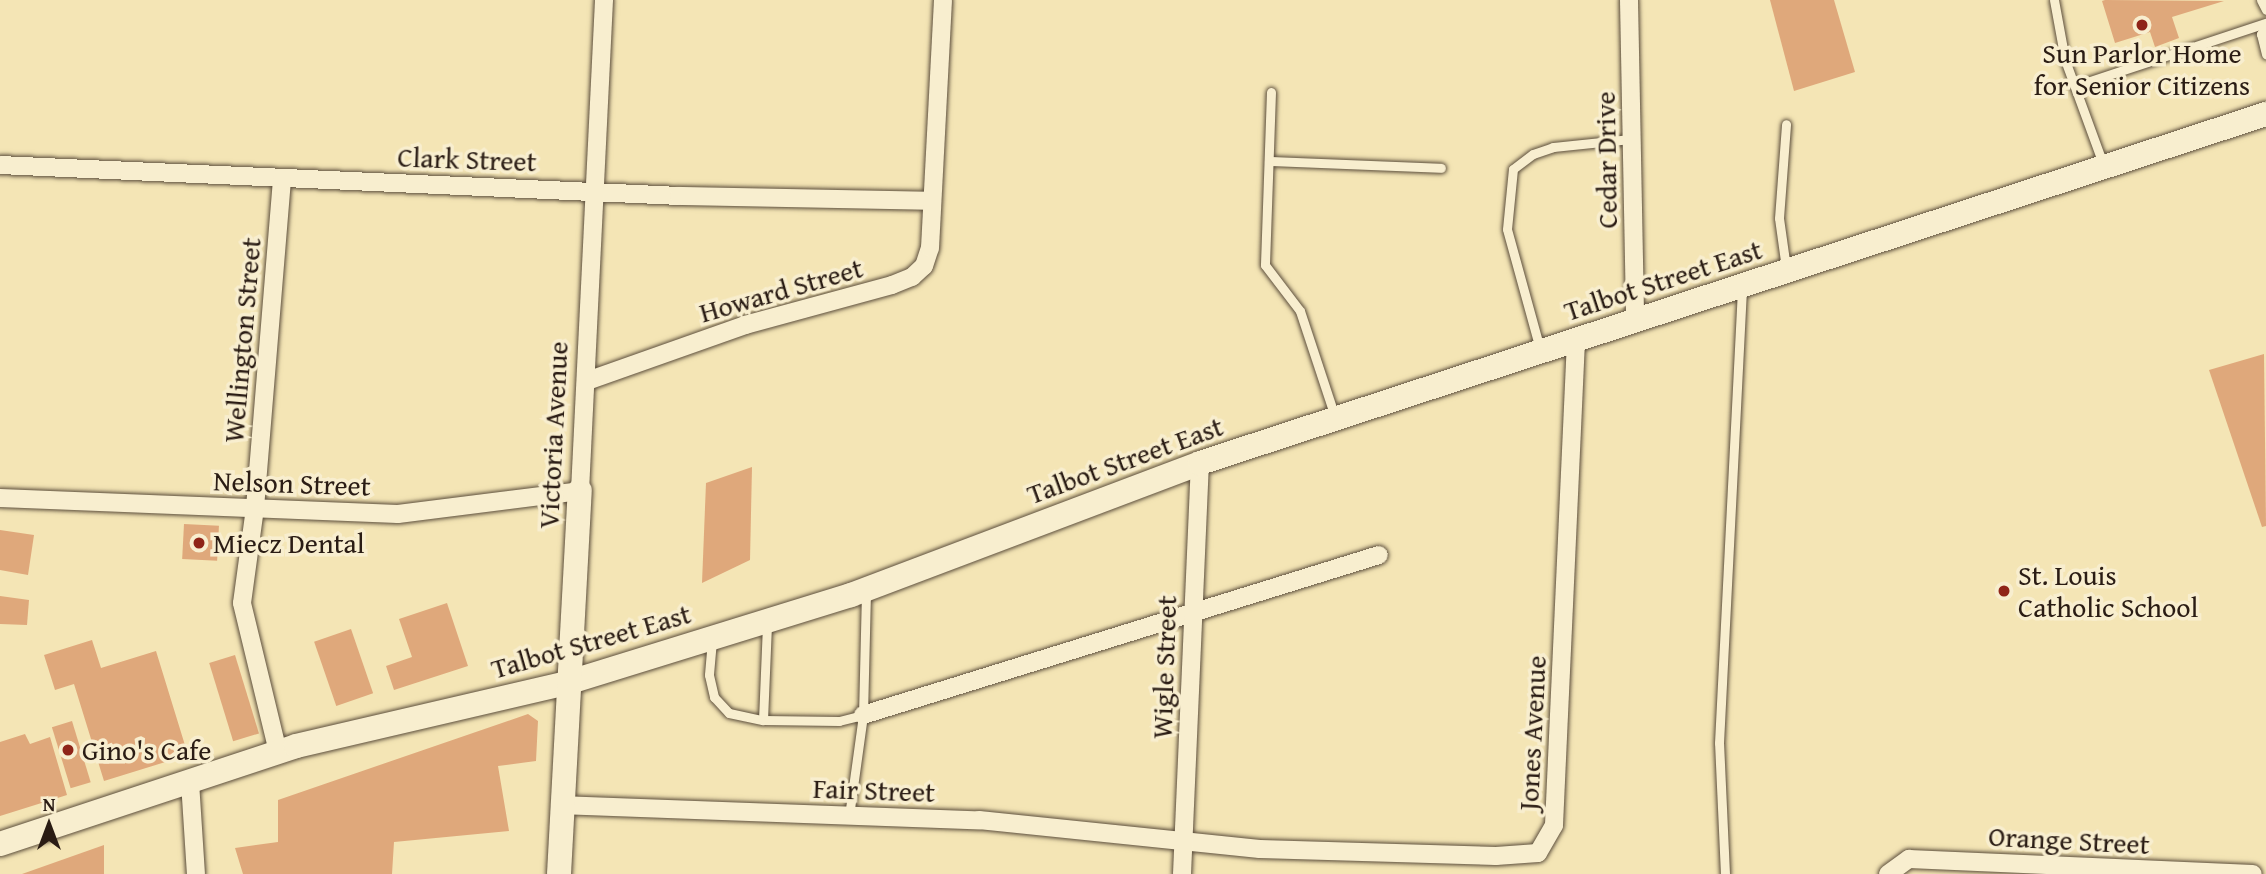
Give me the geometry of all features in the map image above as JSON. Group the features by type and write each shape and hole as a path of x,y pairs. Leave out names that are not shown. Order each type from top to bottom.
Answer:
{"main road":[{"name":"Talbot Street East","path":"0,844 278,752 570,682 866,590 1200,463 2266,114"},
{"name":"Victoria Avenue","path":"559,874 580,491"}],"street":[{"name":"Victoria Avenue","path":"580,491 604,0"},
{"name":"Howard Street","path":"587,381 745,325 912,277 924,266 930,248 943,0"},
{"name":"Cedar Drive","path":"1629,0 1635,320"},
{"name":"Clark Street","path":"0,165 282,179 932,201"},
{"name":"Wellington Street","path":"278,752 242,603 255,508 282,179"},
{"name":"Jones Avenue","path":"1184,839 1260,849 1496,856 1538,853 1549,840 1554,825 1576,340"},
{"name":"Wigle Street","path":"1182,874 1200,463"},
{"name":"Nelson Street","path":"0,498 398,514 580,491"},
{"path":"863,715 1379,555"},
{"path":"190,782 197,874"},
{"name":"Fair Street","path":"561,805 979,820 1184,839"},
{"name":"Orange Street","path":"1888,874 1909,859 2253,874"}],"lane":[{"path":"2054,0 2057,30 2103,166"},
{"path":"2261,0 2266,10"},
{"path":"2075,86 2266,25"},
{"path":"2266,25 2260,34 2266,54"},
{"path":"1271,92 1265,265 1300,311 1335,419"},
{"path":"1786,124 1779,218 1786,270"},
{"path":"1541,352 1507,229 1513,169 1533,154 1553,147 1631,139"},
{"path":"1269,161 1441,168"},
{"path":"1725,874 1719,743 1742,286"},
{"path":"849,816 863,715 866,590"},
{"path":"762,720 767,621"},
{"path":"712,638 709,675 714,697 729,713 762,720 839,721 863,715"}],"building":[{"path":"1770,0 1834,0 1855,72 1794,91"},
{"name":"Sun Parlor Home for Senior Citizens","path":"2102,1 2224,1 2172,17 2179,38 2155,47 2150,32 2115,43"},
{"path":"2264,354 2266,526 2262,527 2209,370"},
{"path":"752,467 750,560 702,583 706,483"},
{"name":"Miecz Dental","path":"184,524 219,526 217,561 182,559"},
{"path":"0,530 34,535 28,575 0,570"},
{"path":"0,596 29,600 27,625 0,624"},
{"path":"447,603 468,666 394,690 386,666 412,657 399,619"},
{"path":"351,629 373,693 336,706 314,642"},
{"path":"92,640 101,668 156,651 188,755 104,781 74,684 55,690 44,655"},
{"path":"235,655 259,733 233,741 209,663"},
{"path":"528,714 538,721 536,761 498,766 509,831 394,842 392,874 243,874 235,848 278,842 278,800"},
{"path":"72,721 91,782 71,788 52,727"},
{"path":"25,734 30,744 50,737 67,795 0,816 0,742"},
{"path":"104,845 104,874 22,874"}],"place":[{"name":"Sun Parlor Home for Senior Citizens","path":"2142,25"},
{"name":"Miecz Dental","path":"199,543"},
{"name":"St. Louis Catholic School","path":"2004,591"},
{"name":"Gino's Cafe","path":"68,750"}]}
